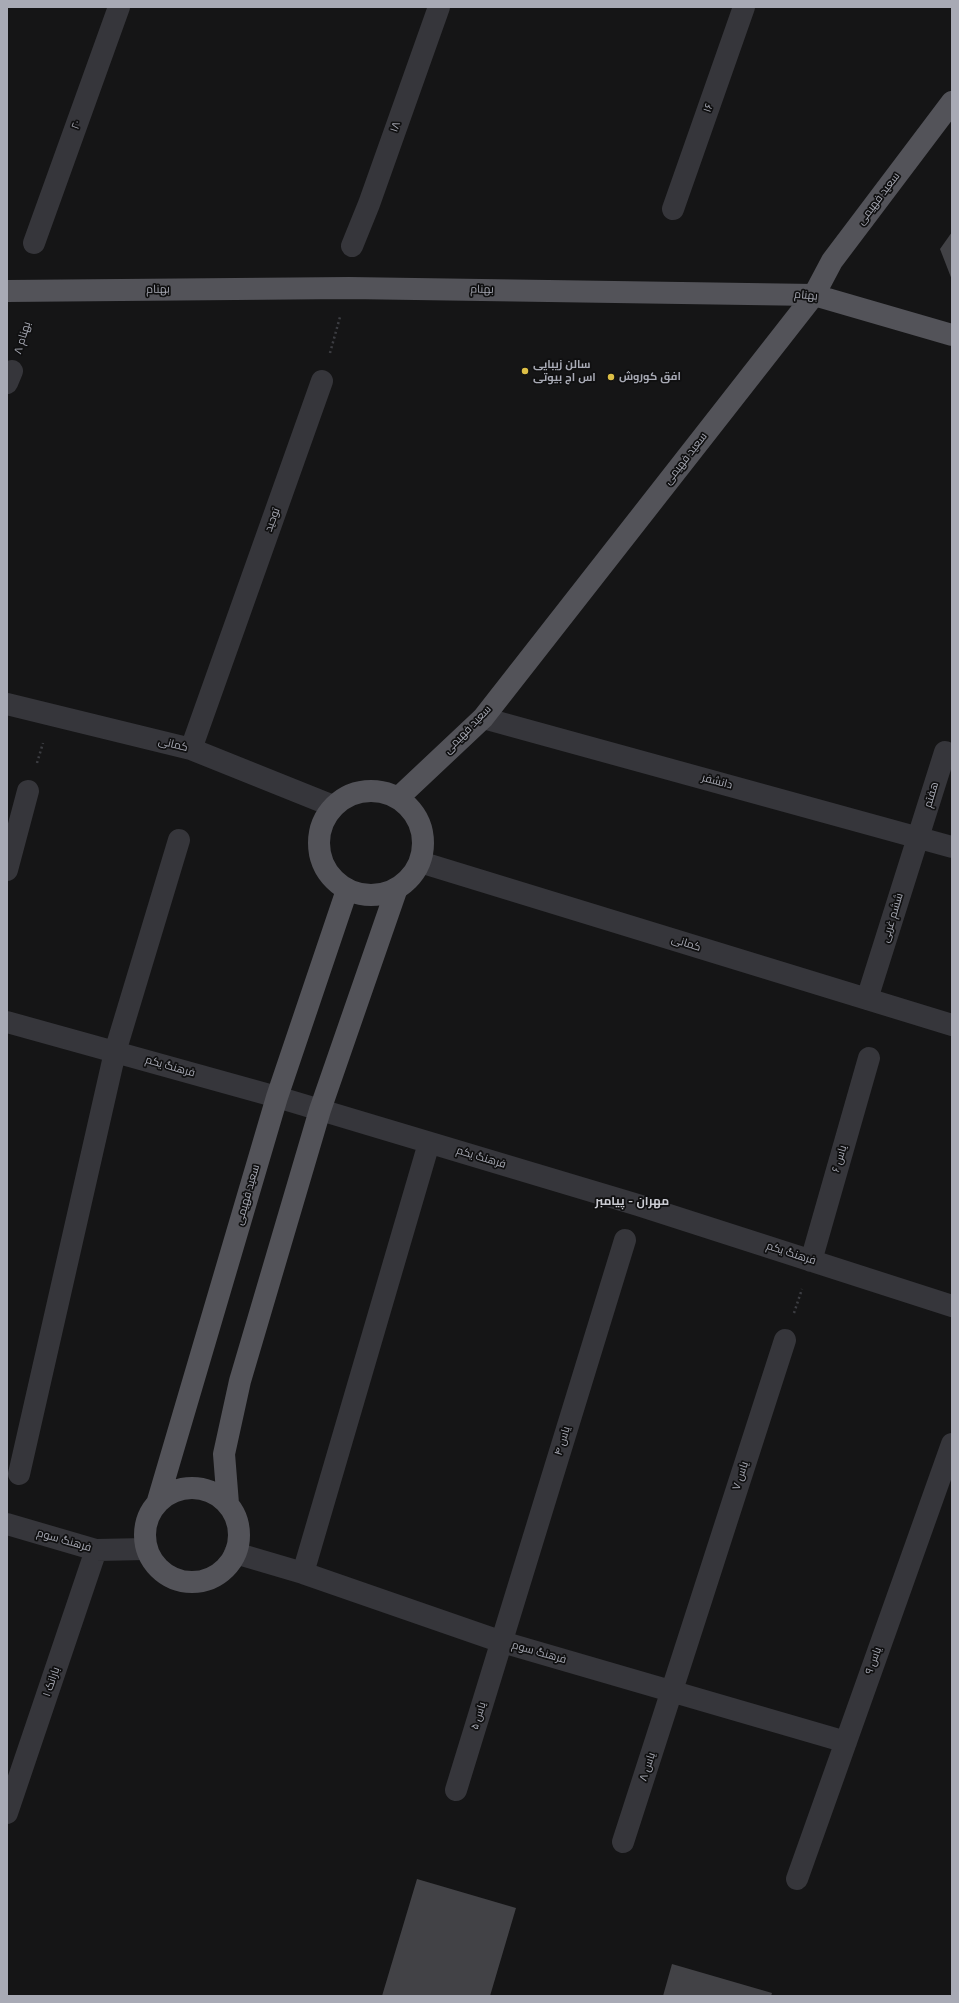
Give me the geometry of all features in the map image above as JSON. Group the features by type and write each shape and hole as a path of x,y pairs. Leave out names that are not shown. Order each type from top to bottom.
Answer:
{"main road":[{"name":"سعید فهیمی","path":"398,798 483,718 814,295 832,261 952,102"},
{"name":"بهنام","path":"7,291 349,288 814,295 952,335"},
{"path":"365,790 382,791 398,798 412,810 420,826 423,844 420,862 410,877 397,888 381,895 363,895 347,890 333,880 324,867 319,851 320,830 324,819 334,806 348,795 365,790"},
{"path":"228,1504 224,1454 240,1381 320,1110 397,888"},
{"name":"سعید فهیمی","path":"157,1504 277,1097 347,890"},
{"path":"185,1488 201,1488 216,1494 228,1504 236,1517 240,1532 238,1547 232,1562 221,1573 208,1580 193,1583 178,1581 164,1574 154,1563 146,1549 144,1533 148,1517 157,1504 169,1493 185,1488"}],"street":[{"name":"۲۰","path":"34,243 119,7"},
{"name":"۱۸","path":"352,246 369,204 439,7"},
{"name":"۱۶","path":"673,209 744,7"},
{"name":"توحید","path":"191,750 322,381"},
{"name":"کمانی","path":"7,704 191,750 334,806"},
{"name":"دانشفر","path":"483,718 952,847"},
{"name":"هفتم","path":"918,838 945,752"},
{"path":"7,870 28,791"},
{"name":"ششم غربی","path":"867,999 918,838"},
{"path":"19,1474 115,1052 179,840"},
{"name":"کمانی","path":"420,862 952,1025"},
{"name":"فرهنگ یکم","path":"7,1022 277,1097 638,1205 952,1306"},
{"name":"یاس ۶","path":"811,1261 869,1058"},
{"path":"303,1573 429,1143"},
{"name":"یاس ۴","path":"502,1642 625,1240"},
{"name":"یاس ۷","path":"672,1691 785,1340"},
{"name":"یاس ۹","path":"798,1879 846,1742 945,1487 952,1444"},
{"name":"فرهنگ سوم","path":"7,1524 96,1550 146,1549"},
{"name":"بارانک ۱","path":"7,1813 96,1550"},
{"name":"فرهنگ سوم","path":"235,1553 303,1573 502,1642 846,1742"},
{"name":"یاس ۵","path":"456,1790 502,1642"},
{"name":"یاس ۸","path":"623,1842 672,1691"}],"path":[{"path":"322,381 349,288"},
{"name":"بهنام ۸","path":"10,377 38,291"},
{"path":"28,791 52,716"},
{"path":"785,1340 811,1261"}],"building":[{"path":"952,232 952,280 940,249"},
{"path":"417,1879 516,1908 490,1996 382,1996"},
{"path":"672,1964 772,1993 771,1996 663,1996"}],"place":[{"name":"سالن زیبایی اس اچ بیوتی","path":"525,371"},
{"name":"افق کوروش","path":"611,377"}],"district":[{"name":"مهران - پیامبر","path":"632,1202"}]}
